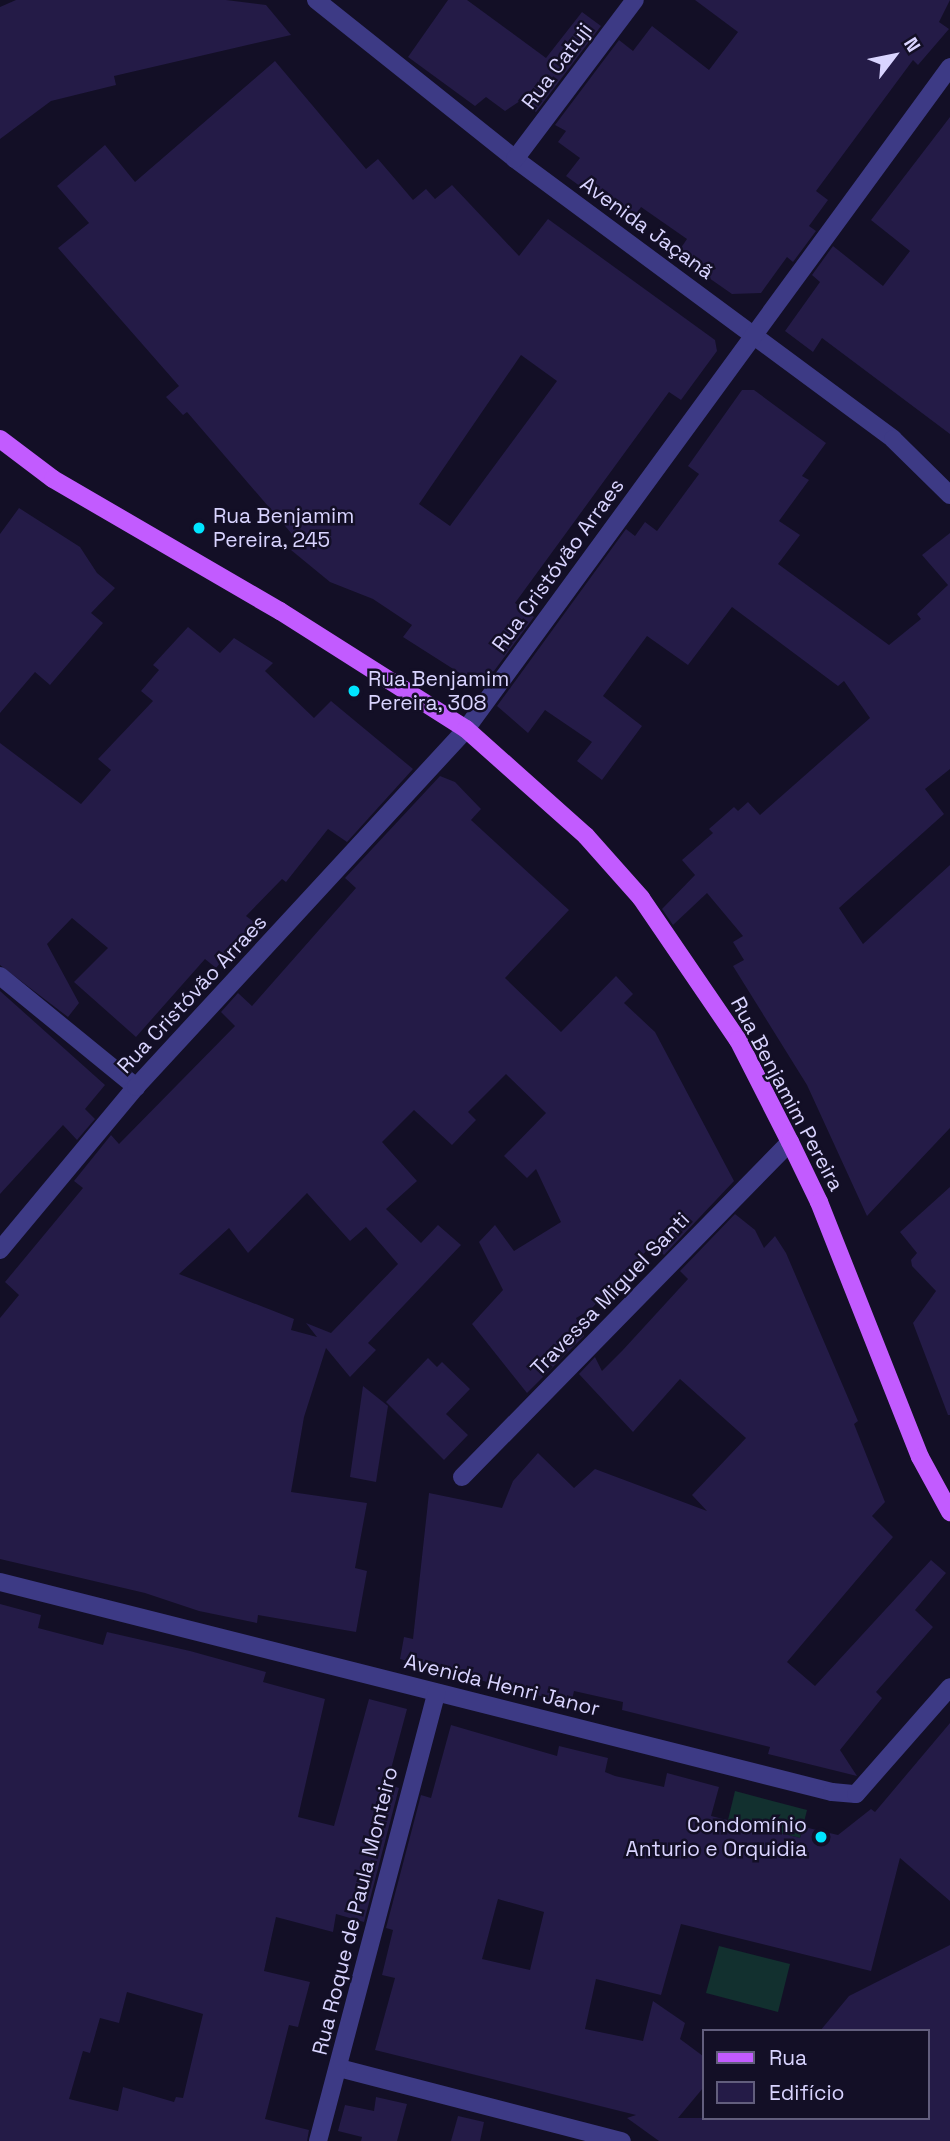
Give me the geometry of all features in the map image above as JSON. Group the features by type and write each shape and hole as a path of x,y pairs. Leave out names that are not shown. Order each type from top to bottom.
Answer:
{"main road":[{"name":"Rua Benjamim Pereira","path":"0,439 64,486 280,611 466,729 586,836 641,898 738,1040 790,1142 819,1202 920,1457 950,1512"}],"street":[{"name":"Avenida Jaçanã","path":"316,0 515,159 893,439 950,495"},
{"name":"Rua Catuji","path":"515,159 635,0"},
{"name":"Rua Cristóvão Arraes","path":"0,1250 136,1087 466,729 950,67"},
{"path":"0,976 136,1087"},
{"name":"Travessa Miguel Santi","path":"462,1477 790,1142"},
{"name":"Avenida Henri Janor","path":"0,1582 436,1693 856,1794 950,1687"},
{"name":"Rua Roque de Paula Monteiro","path":"318,2141 436,1693"},
{"path":"339,2068 622,2141"}],"green space":[{"path":"735,1791 807,1810 800,1838 728,1820"},
{"path":"719,1946 790,1964 778,2012 706,1993"}],"building":[{"path":"16,0 226,0 266,5 291,35 114,76 116,85 51,101 0,139 0,7"},
{"path":"448,0 467,0 546,58 582,12 601,26 536,112 520,101 505,111 486,97 475,106 408,57"},
{"path":"695,0 950,0 939,22 949,29 918,65 913,60 816,191 828,200 809,226 816,231 793,262 787,257 761,293 732,294 676,255 687,239 641,207 631,223 566,176 580,158 558,142 566,131 555,125 619,40 633,51 652,26 709,70 738,32"},
{"path":"275,61 366,169 378,159 413,200 426,189 435,199 452,185 519,256 548,219 715,340 717,351 681,400 669,392 515,603 534,617 494,671 469,679 403,637 412,625 373,599 330,582 291,550 298,541 187,412 183,415 166,397 179,386 58,248 89,223 57,186 105,145 135,182","holes":["521,355 557,381 450,526 419,504"]},
{"path":"950,117 950,434 822,338 813,352 785,331 820,282 812,275 833,246 883,286 910,251 871,220"},
{"path":"742,390 754,390 826,443 802,476 809,480 779,521 800,535 778,564 889,645 921,619 917,614 948,585 922,555 950,533 950,769 925,789 944,814 839,908 863,944 950,865 950,1128 867,1216 807,1085 733,966 744,960 733,942 743,936 707,893 673,925 662,909 695,875 682,860 713,833 709,829 734,807 738,811 748,802 760,815 870,718 844,681 838,686 732,607 688,665 647,636 603,696 642,726 602,780 577,761 592,742 545,710 528,733 497,706 626,529 635,536 645,522 657,531 699,474 688,466"},
{"path":"19,508 80,547 97,573 115,588 91,613 103,623 50,685 35,672 0,713 0,534"},
{"path":"188,627 220,653 234,638 273,663 265,671 314,718 331,701 413,769 347,842 328,829 286,882 282,879 246,916 254,922 216,968 205,959 136,1037 74,982 108,948 72,918 47,944 79,1003 68,1017 0,965 0,743 81,804 111,770 98,759 153,701 141,691 159,670 153,665"},
{"path":"440,776 455,782 481,809 471,820 569,910 505,978 561,1032 616,976 633,994 624,1003 655,1032 734,1181 664,1255 653,1244 590,1310 576,1318 584,1336 527,1393 472,1324 503,1290 479,1242 495,1225 514,1251 561,1222 536,1169 527,1178 504,1156 546,1113 506,1074 468,1112 476,1120 452,1145 414,1110 382,1142 417,1181 386,1209 421,1243 438,1225 461,1245 368,1343 376,1350 350,1377 326,1348 304,1417 291,1492 367,1503 355,1568 367,1571 356,1632 258,1615 257,1623 199,1611 145,1593 0,1559 0,1318 19,1295 5,1282 83,1188 74,1181 111,1135 119,1144 235,1026 221,1012 238,993 252,1006 356,888 345,878","holes":["307,1193 350,1241 366,1227 398,1264 331,1333 306,1323 317,1337 291,1330 294,1319 179,1274 229,1228 248,1253"]},
{"path":"0,991 105,1085 85,1109 95,1119 77,1140 63,1125 0,1194"},
{"path":"950,1187 948,1415 913,1323 936,1291 912,1266 911,1260 917,1253 900,1232"},
{"path":"735,1214 755,1230 764,1248 775,1236 786,1253 858,1421 854,1424 885,1502 872,1516 893,1537 787,1662 815,1686 931,1560 946,1573 915,1610 933,1627 876,1692 882,1698 840,1750 857,1776 768,1754 770,1747 622,1710 623,1702 574,1691 571,1704 400,1659 404,1637 413,1639 429,1493 502,1508 513,1481 538,1453 574,1488 595,1469 707,1511 692,1495 746,1438 680,1379 633,1432 579,1374 595,1357 602,1371 622,1351 688,1279 680,1271"},
{"path":"428,1358 437,1367 442,1362 470,1389 446,1414 468,1435 444,1460 386,1402"},
{"path":"363,1386 388,1406 376,1482 350,1477"},
{"path":"0,1604 41,1615 38,1628 103,1645 107,1632 190,1651 266,1672 263,1682 325,1699 298,1817 334,1826 369,1699 407,1709 387,1784 399,1788 364,1922 336,1914 333,1932 276,1917 264,1971 310,1982 298,2027 289,2025 265,2119 309,2130 307,2141 0,2141","holes":["127,1992 203,2014 183,2098 176,2097 174,2102 123,2087 118,2111 69,2099 83,2051 90,2053 100,2018 119,2023"]},
{"path":"950,1723 950,1901 900,1858 871,1971 681,1924 661,1995 596,1979 585,2029 643,2041 653,2001 685,2023 680,2039 702,2055 702,2089 678,2118 929,2120 929,2029 822,2029 849,1996 950,1945 950,2141 659,2141 627,2118 636,2115 375,2050 395,1978 382,1975 393,1930 386,1928 421,1795 431,1798 451,1725 557,1756 559,1746 608,1758 605,1772 615,1776 664,1787 667,1773 719,1787 711,1816 800,1838 804,1827 838,1835 871,1809 875,1812","holes":["498,1899 544,1912 530,1970 482,1959"]},
{"path":"376,2097 407,2104 397,2141 361,2141 362,2137 338,2131 345,2105 374,2111"},
{"path":"458,2116 484,2122 480,2141 451,2141"}],"place":[{"name":"Rua Benjamim Pereira, 245","path":"199,528"},
{"name":"Rua Benjamim Pereira, 308","path":"354,691"},
{"name":"Condomínio Anturio e Orquidia","path":"821,1837"}]}
